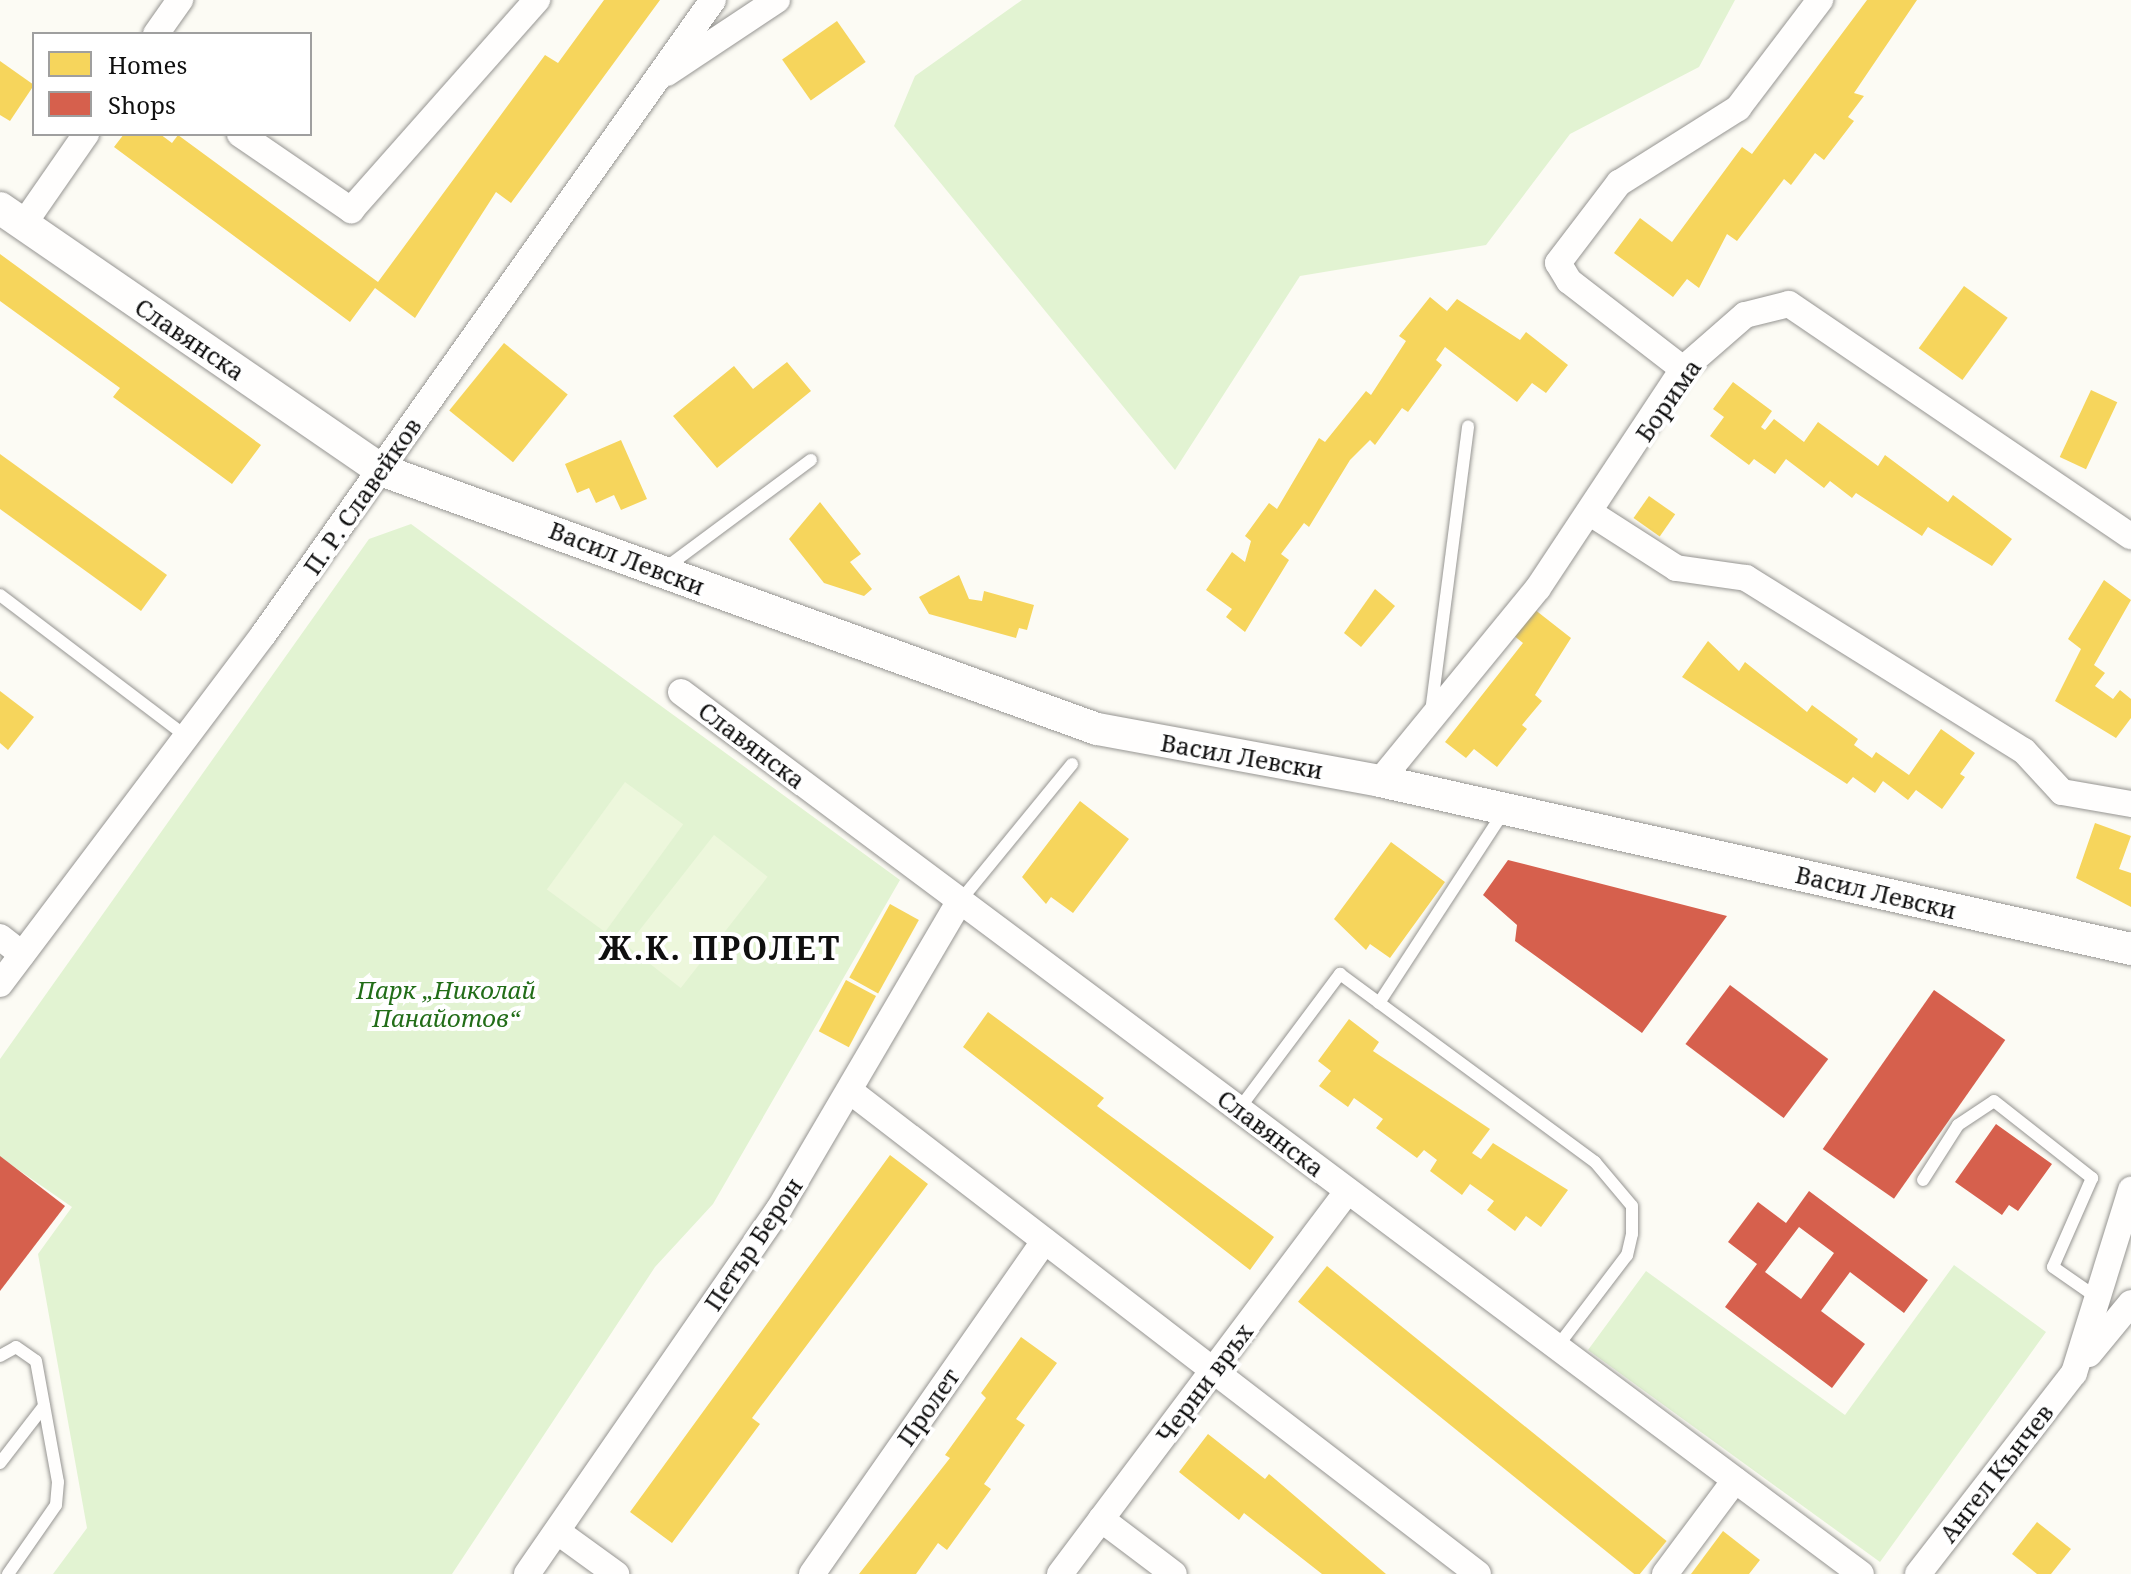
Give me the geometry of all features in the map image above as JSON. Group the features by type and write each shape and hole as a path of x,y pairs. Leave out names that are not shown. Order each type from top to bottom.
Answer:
{"street":[{"path":"157,32 180,0"},
{"path":"243,136 351,210 537,0"},
{"name":"П. Р. Славейков","path":"0,984 187,737 381,470 649,86 713,0"},
{"path":"649,86 777,0"},
{"path":"1683,369 1569,281 1558,263 1619,183 1738,108 1820,0"},
{"path":"12,216 84,136"},
{"name":"Славянска","path":"12,216 381,470"},
{"name":"Борима","path":"1380,781 1592,514 1683,369 1745,315 1789,304 2131,536"},
{"name":"Васил Левски","path":"381,470 1097,729 1380,781 2131,949"},
{"path":"1592,514 1676,568 1746,578 2024,751 2062,792 2131,804"},
{"name":"Славянска","path":"681,692 1861,1574"},
{"name":"Петър Берон","path":"527,1574 558,1532 850,1091 960,901"},
{"path":"0,937 22,954"},
{"path":"850,1091 1478,1574"},
{"name":"Ангел Кънчев","path":"2074,1373 2102,1300 2131,1190"},
{"name":"Черни връх","path":"1060,1574 1348,1191"},
{"name":"Пролет","path":"812,1574 1044,1241"},
{"name":"Ангел Кънчев","path":"1918,1574 2131,1303"},
{"path":"1665,1574 1735,1480"},
{"path":"1101,1519 1174,1574"},
{"path":"558,1532 616,1574"}],"lane":[{"path":"1430,715 1468,426"},
{"path":"661,571 811,460"},
{"path":"0,595 187,737"},
{"path":"960,901 1072,764"},
{"path":"1379,1003 1505,808"},
{"path":"1239,1109 1340,974 1595,1162 1632,1206 1627,1255 1557,1347"},
{"path":"1923,1180 1958,1125 1994,1101 2092,1178 2053,1267 2102,1300"},
{"path":"0,1356 28,1349 44,1406 56,1505 8,1574"},
{"path":"0,1463 44,1406"}],"green space":[{"path":"1022,0 1735,0 1699,67 1570,134 1486,245 1300,276 1175,470 894,126 915,76"},
{"name":"Парк „Николай Панайотов“","path":"411,524 900,880 713,1204 655,1267 452,1574 53,1574 87,1528 38,1254 72,1207 0,1157 0,1059 369,539"},
{"path":"625,782 683,824 605,932 547,890"},
{"path":"714,835 768,877 681,988 627,946"},
{"path":"1954,1265 2046,1332 1880,1562 1588,1350 1646,1271 1845,1415"}],"building: Homes":[{"path":"604,0 660,0 511,203 496,192 415,318 375,288 350,322 114,147 122,136 163,136 172,143 179,136 378,282 545,55 558,63"},
{"path":"1867,0 1917,0 1854,93 1864,96 1848,117 1854,121 1824,160 1815,153 1791,185 1784,179 1737,241 1727,234 1699,288 1687,279 1673,297 1614,253 1640,218 1672,242 1742,147 1752,154"},
{"path":"837,21 866,62 811,100 782,59"},
{"path":"0,61 32,84 32,88 10,121 0,115"},
{"path":"0,254 261,445 232,484 113,397 120,388 0,301"},
{"path":"1964,286 2008,318 1962,380 1919,348"},
{"path":"1430,297 1447,311 1457,299 1520,340 1526,332 1568,365 1546,393 1532,383 1517,402 1445,347 1436,360 1442,365 1408,412 1402,408 1375,445 1370,440 1350,460 1309,527 1304,523 1281,554 1289,560 1245,632 1226,617 1232,609 1206,590 1232,552 1245,562 1251,541 1245,536 1269,503 1277,509 1319,438 1325,442 1366,391 1371,395 1406,341 1399,336"},
{"path":"504,343 568,395 513,462 449,411"},
{"path":"787,362 811,391 717,468 673,416 734,366 753,389"},
{"path":"1733,382 1772,411 1761,427 1765,430 1774,419 1804,442 1818,422 1878,466 1885,455 1948,502 1953,495 2012,539 1992,566 1928,527 1922,536 1856,493 1852,498 1830,481 1824,488 1786,459 1775,474 1754,459 1749,465 1710,436 1724,417 1713,409"},
{"path":"2091,390 2117,402 2086,469 2060,457"},
{"path":"621,440 647,499 621,510 614,495 596,503 589,488 577,493 565,464"},
{"path":"0,454 167,575 141,611 0,509"},
{"path":"1649,496 1675,514 1660,536 1634,518"},
{"path":"820,502 861,554 850,562 872,589 864,596 824,583 789,539"},
{"path":"959,575 969,599 982,601 984,591 1034,605 1027,630 1019,628 1016,638 929,614 919,597"},
{"path":"2104,580 2131,600 2094,665 2105,673 2095,686 2113,699 2120,690 2131,699 2131,718 2116,738 2055,701 2081,649 2068,639"},
{"path":"1375,589 1395,606 1361,647 1344,633"},
{"path":"1534,609 1571,638 1535,695 1542,701 1522,725 1527,729 1497,767 1474,749 1466,758 1445,742 1523,643 1513,635"},
{"path":"1708,641 1739,671 1745,662 1807,712 1812,705 1858,739 1854,745 1872,758 1876,752 1909,775 1941,729 1975,753 1960,774 1965,777 1942,809 1916,790 1908,800 1883,781 1875,793 1853,777 1847,784 1682,677"},
{"path":"0,691 34,717 8,750 0,743"},
{"path":"1080,801 1129,839 1073,913 1051,897 1046,904 1022,877"},
{"path":"2095,823 2131,836 2119,869 2131,873 2131,907 2076,878"},
{"path":"1391,842 1445,882 1390,958 1370,944 1366,950 1334,919"},
{"path":"890,904 919,920 878,993 849,977"},
{"path":"846,980 876,996 849,1047 819,1031"},
{"path":"988,1012 1104,1098 1097,1106 1274,1237 1250,1270 963,1047"},
{"path":"1349,1019 1379,1042 1373,1051 1490,1129 1472,1153 1481,1159 1493,1143 1568,1190 1541,1227 1526,1216 1515,1231 1487,1210 1494,1201 1470,1184 1462,1195 1430,1171 1437,1160 1424,1150 1417,1158 1376,1128 1383,1119 1354,1098 1348,1107 1319,1086 1331,1071 1318,1061"},
{"path":"890,1155 928,1184 752,1418 760,1424 672,1543 630,1512"},
{"path":"1327,1266 1667,1541 1640,1574 1634,1574 1298,1302"},
{"path":"1021,1337 1057,1363 1016,1419 1025,1425 984,1484 991,1489 947,1550 938,1543 916,1574 859,1574 950,1458 945,1455 986,1398 981,1393"},
{"path":"1208,1434 1265,1479 1269,1474 1386,1574 1322,1574 1244,1513 1239,1520 1179,1472"},
{"path":"2037,1522 2071,1549 2051,1574 2037,1574 2012,1554"},
{"path":"1723,1531 1760,1560 1749,1574 1691,1574"}],"building: Shops":[{"path":"1508,860 1727,916 1642,1033 1515,941 1517,925 1483,895"},
{"path":"1730,985 1828,1059 1784,1118 1685,1044"},
{"path":"1934,990 2005,1040 1894,1199 1823,1149"},
{"path":"1996,1124 2052,1164 2018,1211 2009,1205 2002,1215 1955,1182"},
{"path":"0,1156 65,1206 0,1291"},
{"path":"1809,1191 1928,1280 1904,1313 1850,1272 1821,1311 1865,1344 1832,1388 1725,1307 1757,1264 1728,1242 1758,1202 1786,1223","holes":["1799,1227 1834,1253 1801,1299 1765,1272"]}],"district":[{"name":"Ж.К. ПРОЛЕТ","path":"720,948"}]}
